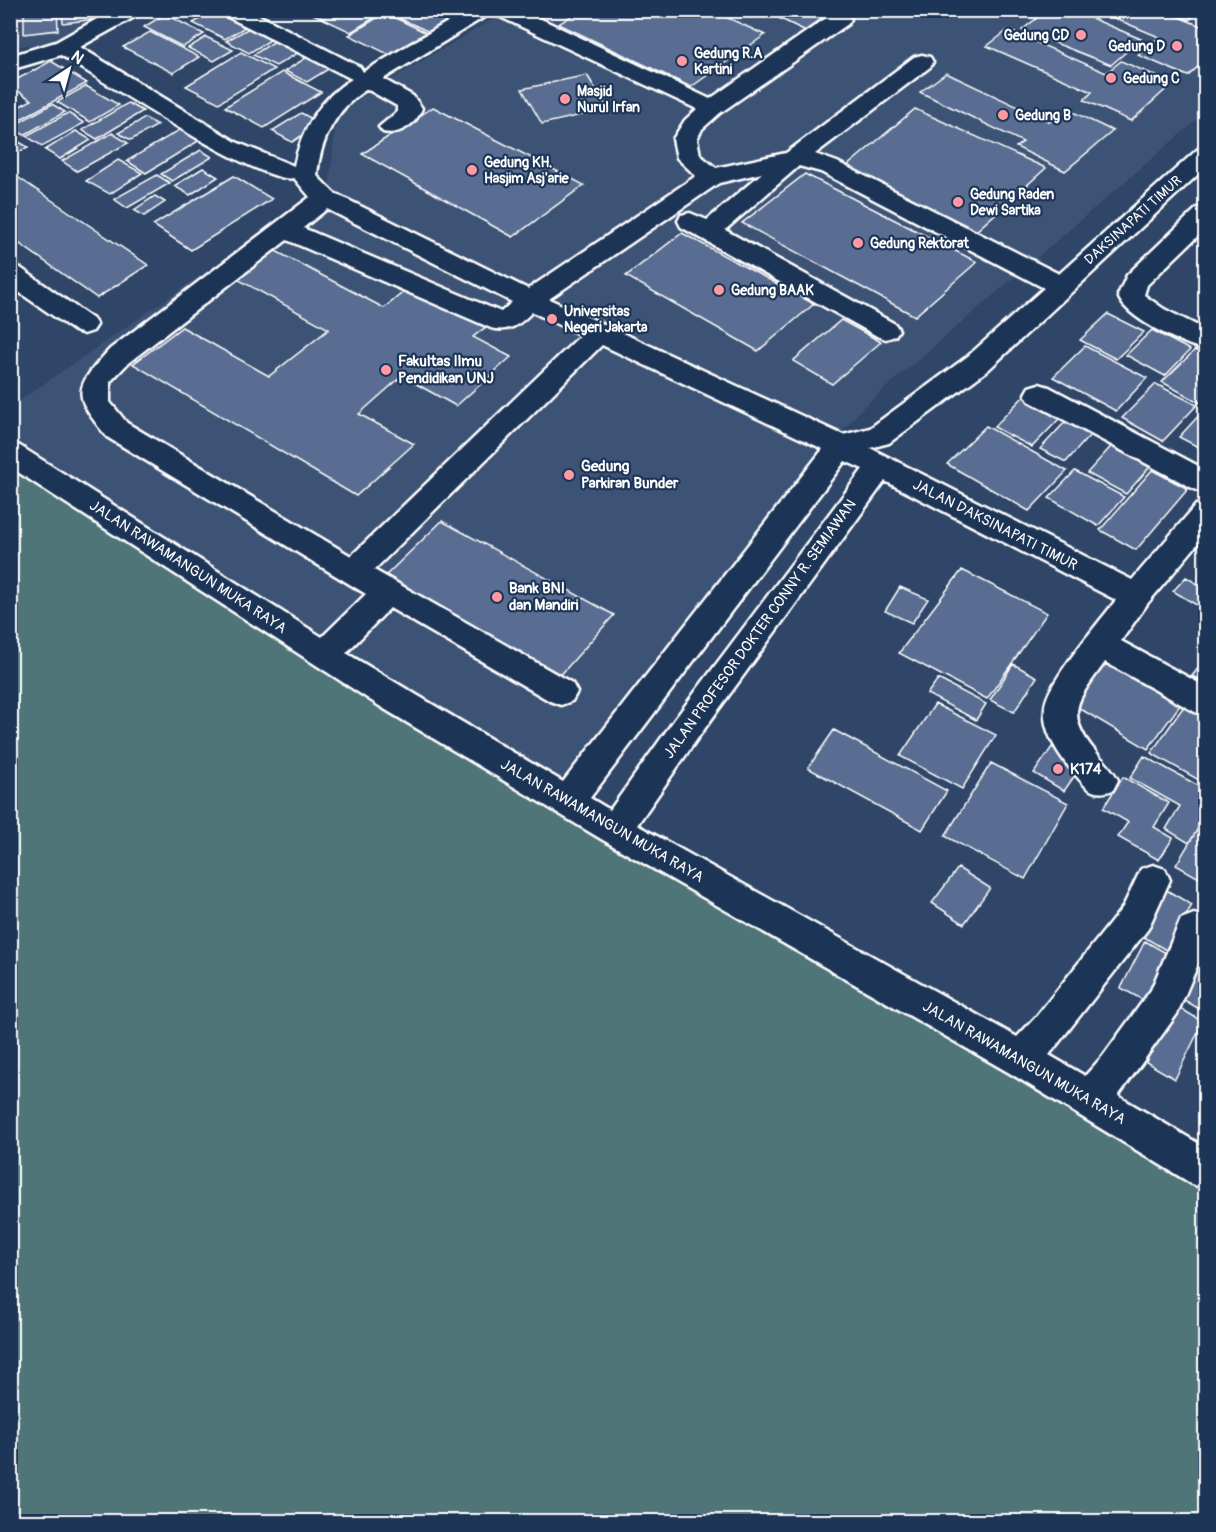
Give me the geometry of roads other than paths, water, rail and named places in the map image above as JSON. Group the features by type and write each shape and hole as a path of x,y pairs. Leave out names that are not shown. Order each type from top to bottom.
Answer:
{"street":[{"path":"10,63 64,47 130,10"},
{"path":"232,10 405,101 410,108 408,115 392,127"},
{"path":"297,175 328,110 359,76 484,10"},
{"path":"504,10 712,108"},
{"path":"711,177 689,158 685,139 693,125 712,108 840,19"},
{"path":"64,47 228,147 254,160 297,175 325,198 530,300 841,446 880,451 1062,286 829,167 808,159 794,158 711,177 530,300 510,319 500,322 284,229"},
{"path":"709,231 794,158 922,62"},
{"name":"DAKSINAPATI TIMUR","path":"1062,286 1206,154"},
{"path":"325,198 119,356 97,380 96,404 117,430 352,572 561,692"},
{"path":"665,209 709,231 886,330"},
{"path":"1206,214 1136,281 1131,293 1132,299 1145,310 1206,341"},
{"path":"10,273 84,325"},
{"path":"352,572 599,333"},
{"path":"1039,394 1206,483"},
{"path":"568,802 841,446"},
{"name":"JALAN DAKSINAPATI TIMUR","path":"880,451 1136,596"},
{"name":"JALAN PROFESOR DOKTER CONNY R. SEMIAWAN","path":"615,830 880,451"},
{"name":"JALAN RAWAMANGUN MUKA RAYA","path":"10,453 392,698 615,830 1021,1059 1206,1170"},
{"path":"1101,780 1089,768 1065,731 1059,706 1100,644 1136,596 1206,513"},
{"path":"324,655 387,592"},
{"path":"1100,644 1206,703"},
{"path":"642,705 686,729"},
{"path":"1021,1059 1048,1030 1136,918 1153,879"},
{"path":"1089,1100 1116,1069 1164,1002 1194,930"}],"place":[{"name":"Gedung CD","path":"1081,35"},
{"name":"Gedung D","path":"1177,46"},
{"name":"Gedung R.A Kartini","path":"682,61"},
{"name":"Gedung C","path":"1111,78"},
{"name":"Masjid Nurul Irfan","path":"565,99"},
{"name":"Gedung B","path":"1003,115"},
{"name":"Gedung KH. Hasjim Asj'arie","path":"472,170"},
{"name":"Gedung Raden Dewi Sartika","path":"958,202"},
{"name":"Gedung Rektorat","path":"858,243"},
{"name":"Gedung BAAK","path":"719,290"},
{"name":"Universitas Negeri Jakarta","path":"552,319"},
{"name":"Fakultas Ilmu Pendidikan UNJ","path":"386,370"},
{"name":"Gedung Parkiran Bunder","path":"569,475"},
{"name":"Bank BNI dan Mandiri","path":"497,597"},
{"name":"K174","path":"1058,769"}]}
